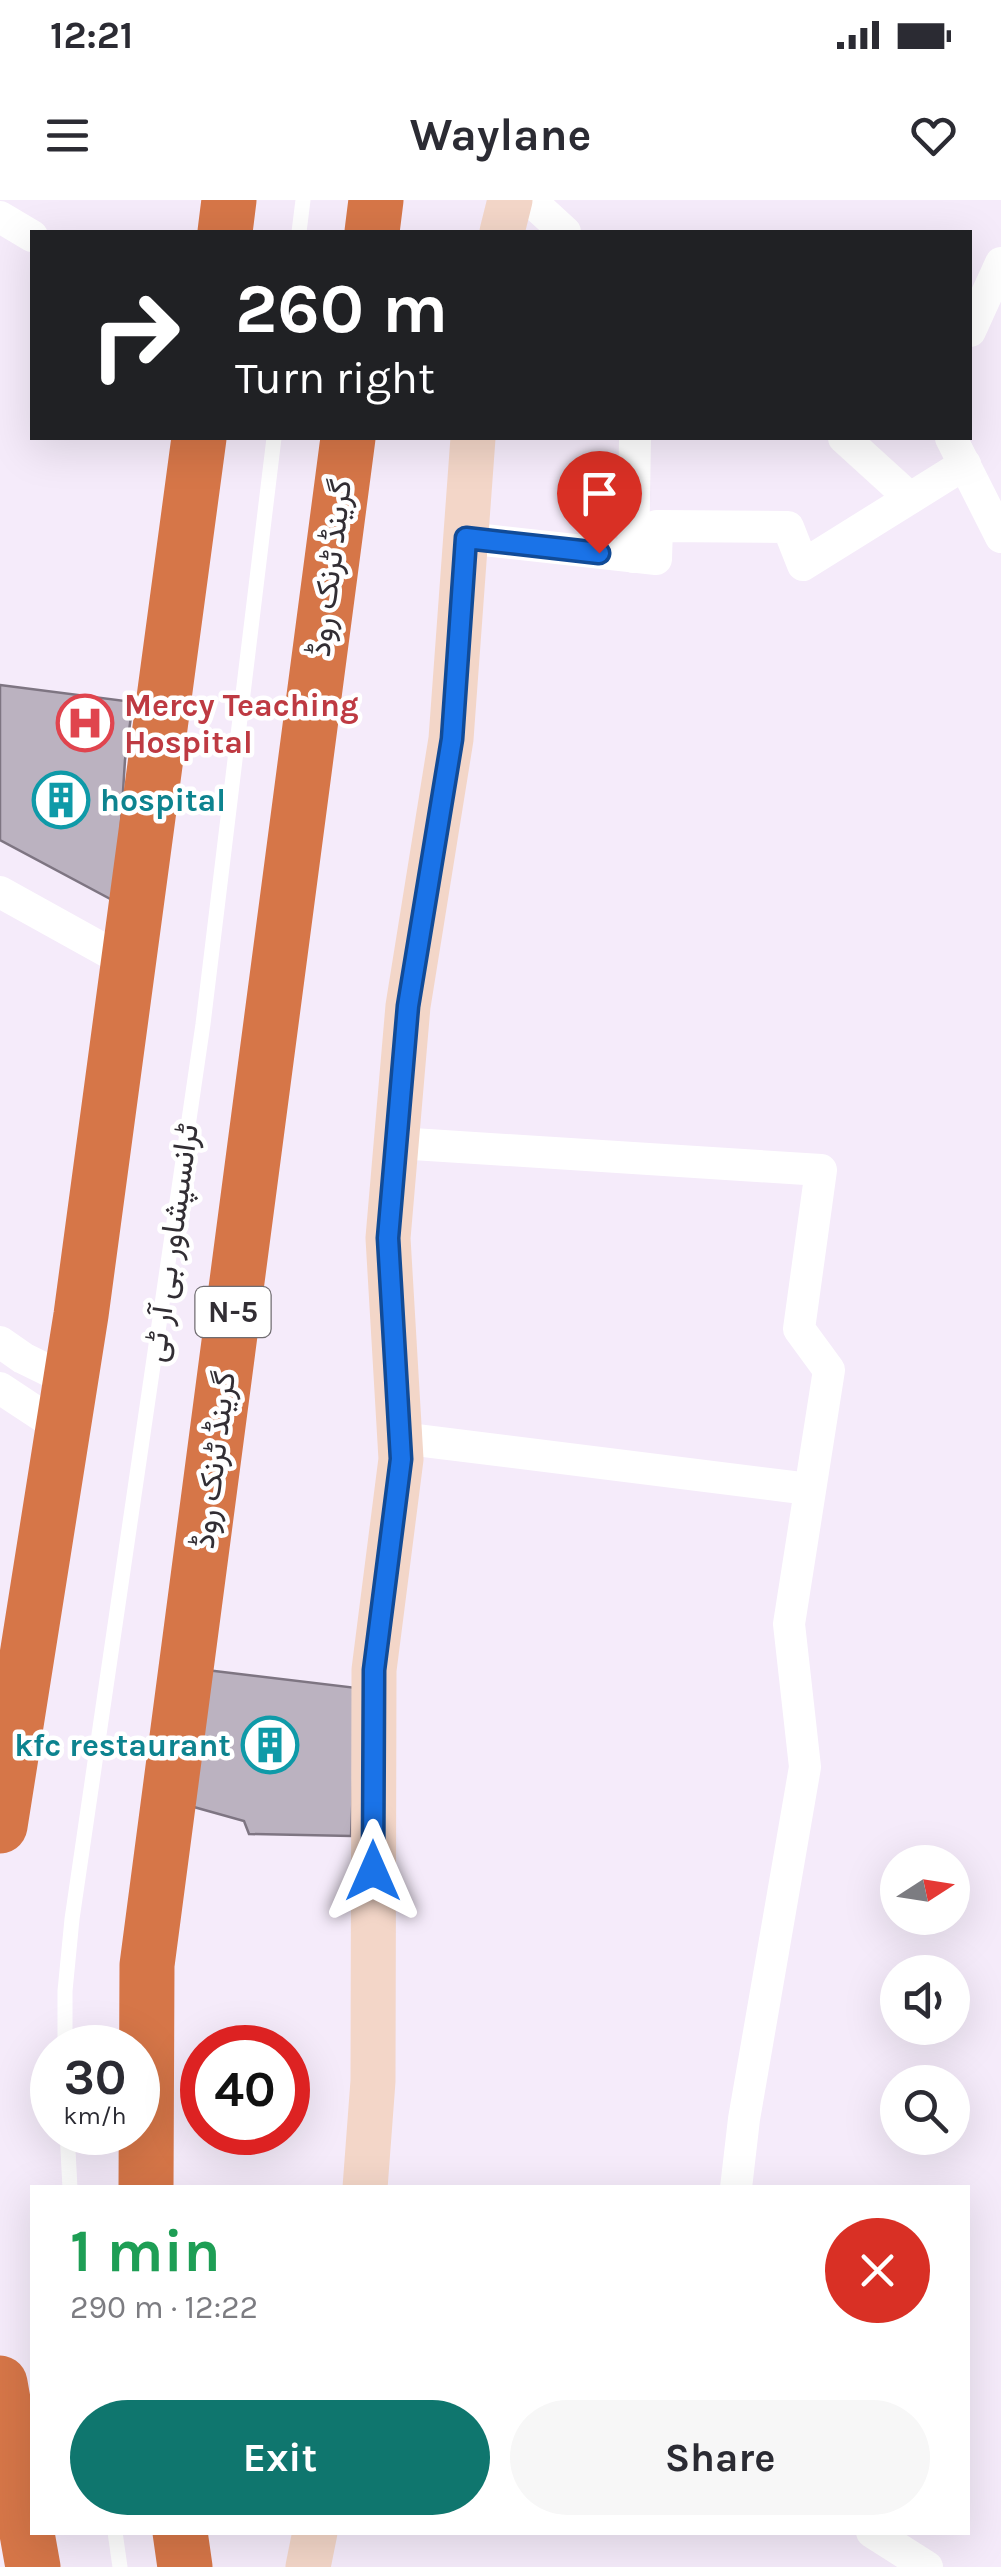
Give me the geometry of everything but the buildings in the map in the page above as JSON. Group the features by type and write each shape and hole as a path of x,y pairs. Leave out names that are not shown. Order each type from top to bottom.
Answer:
{"highway":[{"path":"225,230 229,200"},
{"path":"372,230 376,200"},
{"path":"0,1826 66,1405 198,440"},
{"name":"گرینڈ ٹرنک روڈ","path":"146,2185 148,1965 348,440"},
{"path":"0,2383 33,2567"},
{"path":"180,2535 185,2567"}],"street":[{"path":"502,230 510,200"},
{"path":"530,200 563,230"},
{"path":"0,217 30,235"},
{"path":"972,328 1001,264"},
{"path":"365,2185 372,2081 374,1670 401,1459 388,1238 408,1006 452,739 473,440"},
{"path":"633,556 636,440"},
{"path":"846,440 910,498"},
{"path":"466,538 656,560 657,526 788,527 803,565 910,498 958,451 1001,537"},
{"path":"0,892 128,963"},
{"path":"397,1143 821,1170 798,1329 829,1370 789,1624 805,1767 744,2119 736,2185"},
{"path":"0,1342 23,1358 66,1405"},
{"path":"0,1388 66,1405"},
{"path":"400,1438 810,1489"},
{"path":"308,2567 314,2535"},
{"path":"877,2535 927,2567"}],"lane":[{"path":"299,230 303,200"},
{"name":"ٹرانسپشاور بی آر ٹی","path":"65,2025 72,1918 203,1024 274,440"},
{"path":"68,2155 70,2185"},
{"path":"115,2535 120,2567"}],"place":[{"name":"Mercy Teaching Hospital","path":"85,723"},
{"name":"hospital","path":"61,800"},
{"name":"kfc restaurant","path":"270,1745"}],"route":[{"path":"373,1871 374,1670 401,1459 388,1238 408,1006 452,739 466,538 599,553"}]}
